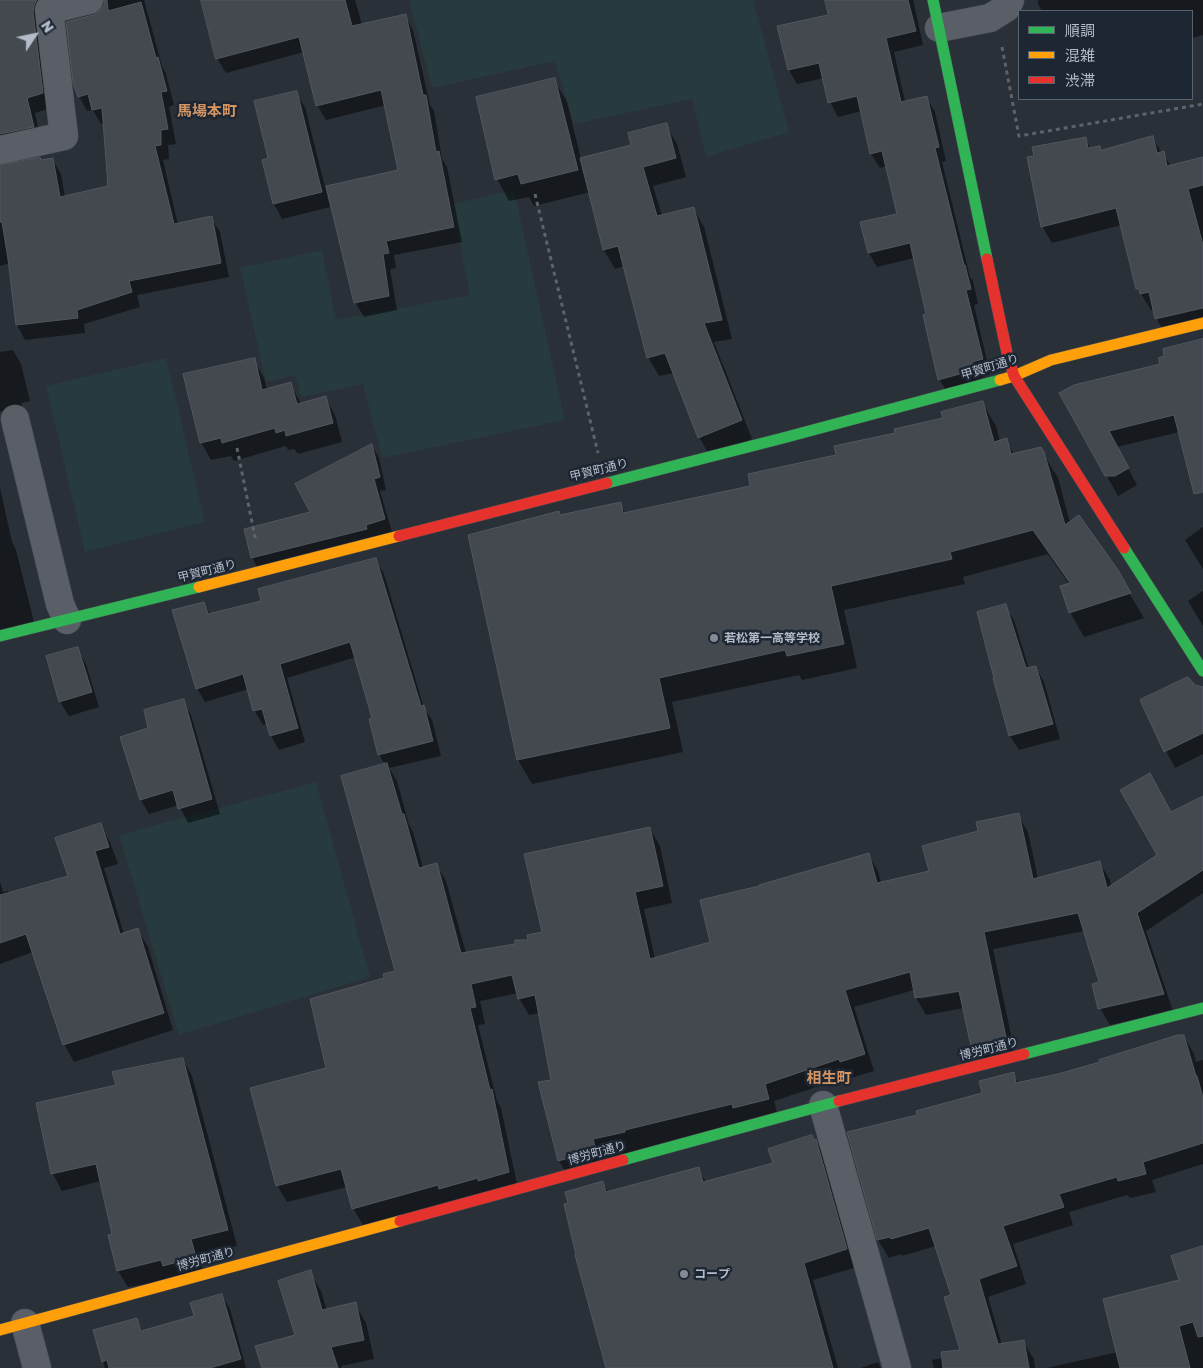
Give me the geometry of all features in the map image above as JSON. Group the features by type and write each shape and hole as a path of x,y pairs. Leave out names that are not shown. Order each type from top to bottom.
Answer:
{"street":[{"path":"0,150 64,136 49,10 88,0"},
{"path":"933,0 1007,353 1014,376 1203,671"},
{"path":"939,28 990,18 1003,7"},
{"name":"甲賀町通り","path":"0,636 264,571 783,438 1014,376 1051,360 1203,323"},
{"path":"15,419 60,604 67,620"},
{"name":"博労町通り","path":"12,1326 822,1105 1203,1008"},
{"path":"822,1105 897,1368"},
{"path":"12,1326 36,1368"}],"path":[{"path":"1003,7 1018,136 1203,104"},
{"path":"534,194 600,465 607,482"},
{"path":"237,448 258,557 264,571"}],"green space":[{"path":"409,0 753,0 789,132 706,157 692,99 574,124 555,61 432,88"},
{"path":"514,190 565,420 382,458 363,384 301,397 295,375 266,382 240,268 322,250 336,320 470,295 452,204"},
{"path":"166,358 205,522 85,552 46,386"},
{"path":"316,782 370,977 179,1035 119,835"}],"building":[{"path":"0,0 37,0 33,12 43,93 27,98 34,127 0,134"},
{"path":"104,0 107,0 108,11 141,2 167,91 161,92 168,129 161,130 161,145 155,146 174,224 212,216 221,263 129,281 132,292 77,310 78,318 16,325 8,259 2,222 0,222 0,165 40,157 41,160 53,158 60,197 108,186 102,108 92,110 88,94 78,97 73,83 66,22 99,12 104,5"},
{"path":"201,0 345,0 352,26 406,14 423,95 426,95 436,152 439,151 454,227 386,241 389,253 383,254 389,296 354,303 326,186 398,170 381,90 316,106 299,37 216,59"},
{"path":"825,0 908,0 916,31 886,38 901,102 927,96 939,147 935,148 971,289 966,290 983,359 972,362 974,370 938,380 923,315 926,314 910,243 868,253 860,222 897,214 882,151 870,154 857,96 828,103 819,63 788,70 777,26 828,15"},
{"path":"555,78 578,170 521,184 518,174 495,180 476,97"},
{"path":"297,91 322,192 273,204 262,160 268,158 254,101"},
{"path":"667,123 676,158 643,167 657,216 694,207 722,320 704,323 742,420 698,438 665,353 647,358 618,246 603,250 580,158 631,145 628,133"},
{"path":"1153,136 1157,153 1164,151 1167,166 1203,157 1203,185 1188,189 1203,245 1203,308 1155,319 1149,292 1140,294 1139,289 1136,289 1116,208 1041,227 1027,157 1034,156 1032,147 1086,137 1088,148 1100,146 1101,150"},
{"path":"1203,339 1203,492 1194,494 1174,415 1109,431 1129,468 1115,476 1105,476 1059,393 1074,385 1160,364 1158,358 1164,356 1163,349"},
{"path":"255,358 262,390 291,382 297,404 326,396 333,423 286,436 285,430 276,433 275,428 222,443 221,438 200,443 183,374"},
{"path":"983,401 994,442 1007,438 1011,454 1041,447 1065,525 1079,515 1118,570 1131,593 1069,613 1060,586 1070,583 1033,530 950,552 952,559 831,586 844,644 787,656 785,650 659,678 670,728 517,760 468,535 559,511 560,515 621,502 623,513 750,486 748,474 836,455 834,446 895,433 894,429 943,418 941,412"},
{"path":"372,444 380,477 374,479 385,519 366,525 367,529 251,558 244,529 310,512 295,484"},
{"path":"376,558 421,706 424,705 433,741 378,755 369,719 372,718 350,642 280,664 298,728 270,736 262,709 253,711 243,674 196,689 172,610 204,602 208,614 261,601 258,589"},
{"path":"1006,604 1026,668 1036,666 1053,724 1009,736 977,612"},
{"path":"78,647 92,692 59,702 46,656"},
{"path":"1188,677 1195,685 1203,687 1203,733 1164,752 1140,700"},
{"path":"184,699 212,799 178,809 173,790 140,800 120,737 148,728 144,710"},
{"path":"387,763 419,868 437,863 461,953 515,944 515,940 528,940 527,935 542,932 524,854 650,827 663,886 635,892 650,959 710,942 700,900 759,886 869,853 877,883 929,871 922,846 978,831 976,822 1019,813 1033,879 1100,861 1107,888 1157,855 1120,790 1150,773 1171,812 1203,796 1203,870 1137,913 1164,994 1098,1009 1092,984 1099,982 1078,913 984,932 1007,1042 972,1051 959,991 915,998 910,972 845,990 865,1054 840,1062 839,1059 765,1084 769,1099 733,1108 732,1104 593,1139 596,1151 558,1161 538,1082 551,1080 535,995 518,999 512,975 471,984 476,1007 470,1008 490,1090 492,1089 509,1172 439,1189 438,1185 352,1209 341,1169 276,1186 250,1088 326,1068 310,999 384,978 383,974 395,971 341,776"},
{"path":"101,823 109,847 95,851 120,934 138,928 164,1013 63,1045 26,934 0,943 0,895 68,876 55,838"},
{"path":"1178,1035 1184,1035 1203,1098 1203,1143 1143,1162 1146,1174 1118,1181 1117,1177 1059,1194 1064,1207 1003,1226 1017,1266 979,1279 998,1344 1024,1340 1029,1368 943,1368 941,1352 960,1350 944,1297 951,1295 929,1228 891,1239 890,1237 877,1240 847,1132 917,1115 916,1111 982,1093 979,1081 1014,1072 1016,1083 1058,1074 1100,1062 1099,1060"},
{"path":"183,1058 228,1230 191,1239 196,1257 163,1266 161,1260 117,1271 108,1235 112,1234 96,1164 51,1174 36,1103 116,1085 112,1072"},
{"name":"コープ","path":"812,1135 814,1140 816,1139 847,1249 804,1263 833,1368 606,1368 575,1255 564,1204 568,1203 565,1192 603,1181 606,1192 699,1167 703,1182 773,1163 768,1149"},
{"path":"1203,1246 1203,1336 1198,1337 1193,1322 1179,1326 1190,1368 1120,1368 1103,1299 1179,1280 1171,1256"},
{"path":"311,1270 322,1310 356,1302 364,1340 331,1347 338,1368 262,1368 255,1346 295,1335 278,1281"},
{"path":"222,1294 241,1359 210,1368 109,1368 107,1360 102,1362 93,1330 137,1318 141,1331 194,1316 190,1303"}],"traffic: fast":[{"path":"933,0 987,259"},
{"path":"607,483 1000,380"},
{"path":"1124,548 1203,671"},
{"path":"0,636 199,587"},
{"path":"1024,1054 1203,1008"},
{"path":"623,1160 839,1101"}],"traffic: slow":[{"path":"1000,380 1051,360 1203,323"},
{"path":"199,587 399,536"},
{"path":"0,1330 400,1221"}],"traffic: jam":[{"path":"987,259 1007,353 1014,376 1124,548"},
{"path":"399,536 607,483"},
{"path":"839,1101 1024,1054"},
{"path":"400,1221 623,1160"}],"place":[{"name":"若松第一高等学校","path":"714,638"},
{"name":"コープ","path":"684,1274"}],"district":[{"name":"馬場本町","path":"207,111"},
{"name":"相生町","path":"829,1078"}]}
